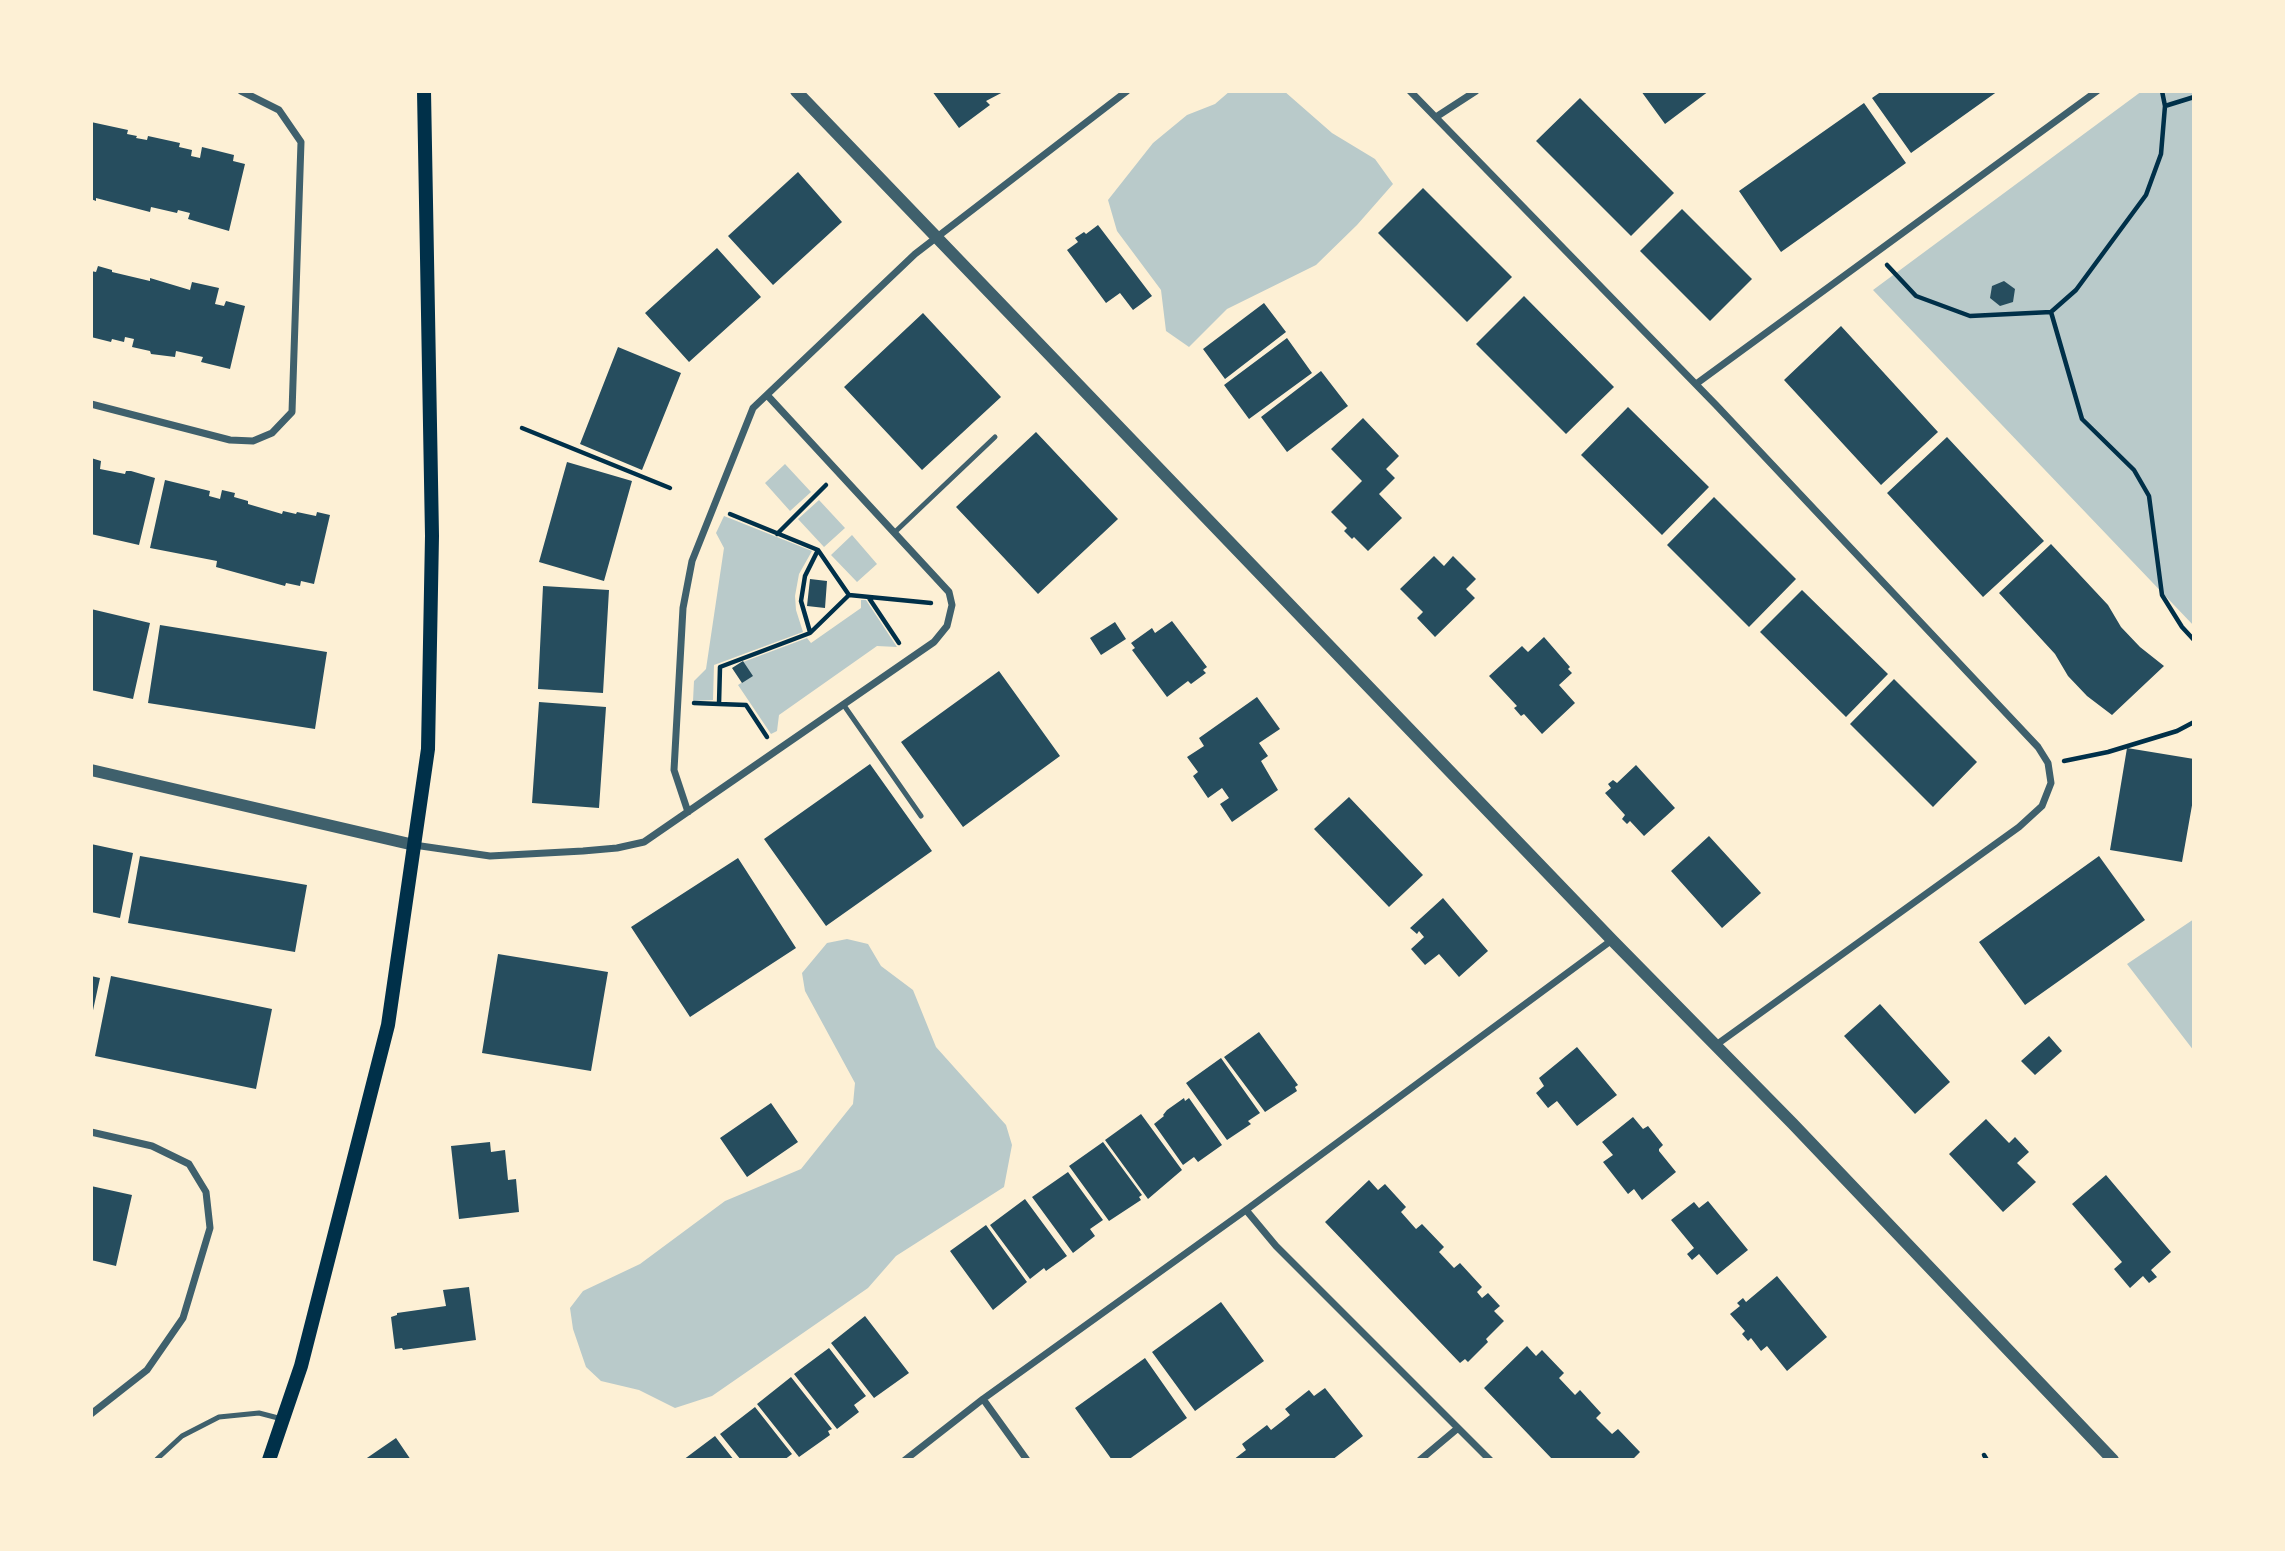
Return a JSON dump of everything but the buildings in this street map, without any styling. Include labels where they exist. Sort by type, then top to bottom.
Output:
[{"type":"main road","points":[[269,1460],[301,1366],[388,1025],[428,749],[432,550],[424,91]]},
{"type":"street","points":[[91,404],[230,440],[253,441],[272,433],[292,412],[301,142],[279,110],[242,91]]},
{"type":"street","points":[[796,91],[2113,1460]]},
{"type":"street","points":[[688,812],[674,770],[683,608],[692,561],[753,408],[915,254],[1128,91]]},
{"type":"street","points":[[1410,91],[1696,384],[2038,747],[2048,763],[2051,783],[2042,806],[2019,827],[1716,1045]]},
{"type":"street","points":[[1436,117],[1476,91]]},
{"type":"street","points":[[1696,384],[2098,91]]},
{"type":"street","points":[[91,770],[414,845],[490,856],[617,848],[644,842],[934,642],[947,626],[952,605],[949,592],[767,395]]},
{"type":"street","points":[[905,1460],[983,1399],[1246,1210],[1612,940]]},
{"type":"street","points":[[91,1132],[152,1146],[188,1164],[206,1192],[210,1228],[183,1318],[148,1370],[91,1414]]},
{"type":"street","points":[[1246,1210],[1276,1246],[1490,1460]]},
{"type":"street","points":[[983,1399],[1027,1460]]},
{"type":"street","points":[[1420,1460],[1458,1428]]},
{"type":"lane","points":[[895,532],[995,437]]},
{"type":"lane","points":[[843,704],[920,816]]},
{"type":"lane","points":[[156,1460],[182,1436],[219,1417],[259,1413],[282,1419]]},
{"type":"path","points":[[1876,255],[1916,296],[1970,316],[2051,312],[2076,290],[2146,195],[2161,154],[2165,106],[2162,91]]},
{"type":"path","points":[[2165,106],[2194,97]]},
{"type":"path","points":[[2051,312],[2082,419],[2134,470],[2149,496],[2162,595],[2182,627],[2194,640]]},
{"type":"path","points":[[522,428],[670,488]]},
{"type":"path","points":[[777,534],[829,481]]},
{"type":"path","points":[[726,513],[818,550],[849,595],[931,603]]},
{"type":"path","points":[[810,633],[802,601],[805,576],[818,550]]},
{"type":"path","points":[[719,704],[720,667],[810,633],[849,595]]},
{"type":"path","points":[[869,597],[901,646]]},
{"type":"path","points":[[693,703],[746,705],[767,737]]},
{"type":"path","points":[[2080,759],[2177,731],[2194,722]]},
{"type":"shaded area","points":[[1230,91],[1284,91],[1332,133],[1375,159],[1393,184],[1357,225],[1316,265],[1227,309],[1189,347],[1166,331],[1161,290],[1117,231],[1108,200],[1153,143],[1187,115],[1215,104]]},
{"type":"shaded area","points":[[2142,91],[2194,91],[2194,626],[1873,290]]},
{"type":"shaded area","points":[[785,464],[811,492],[790,511],[765,483]]},
{"type":"shaded area","points":[[819,500],[845,528],[824,547],[798,519]]},
{"type":"shaded area","points":[[724,516],[812,551],[799,574],[795,596],[803,632],[714,665],[713,700],[693,701],[694,681],[706,669],[724,548],[716,533]]},
{"type":"shaded area","points":[[852,535],[877,564],[857,582],[831,555]]},
{"type":"shaded area","points":[[861,600],[866,600],[897,647],[877,646],[779,715],[777,731],[771,734],[738,685],[752,676],[743,662],[807,638],[811,643],[861,608]]},
{"type":"shaded area","points":[[2194,919],[2194,1051],[2127,964]]},
{"type":"shaded area","points":[[847,939],[868,944],[881,966],[913,990],[936,1047],[1006,1125],[1012,1145],[1004,1187],[896,1256],[868,1288],[712,1396],[675,1408],[639,1390],[601,1381],[586,1367],[573,1329],[570,1308],[583,1291],[640,1264],[725,1201],[801,1169],[853,1104],[855,1083],[805,991],[802,973],[827,943]]}]
